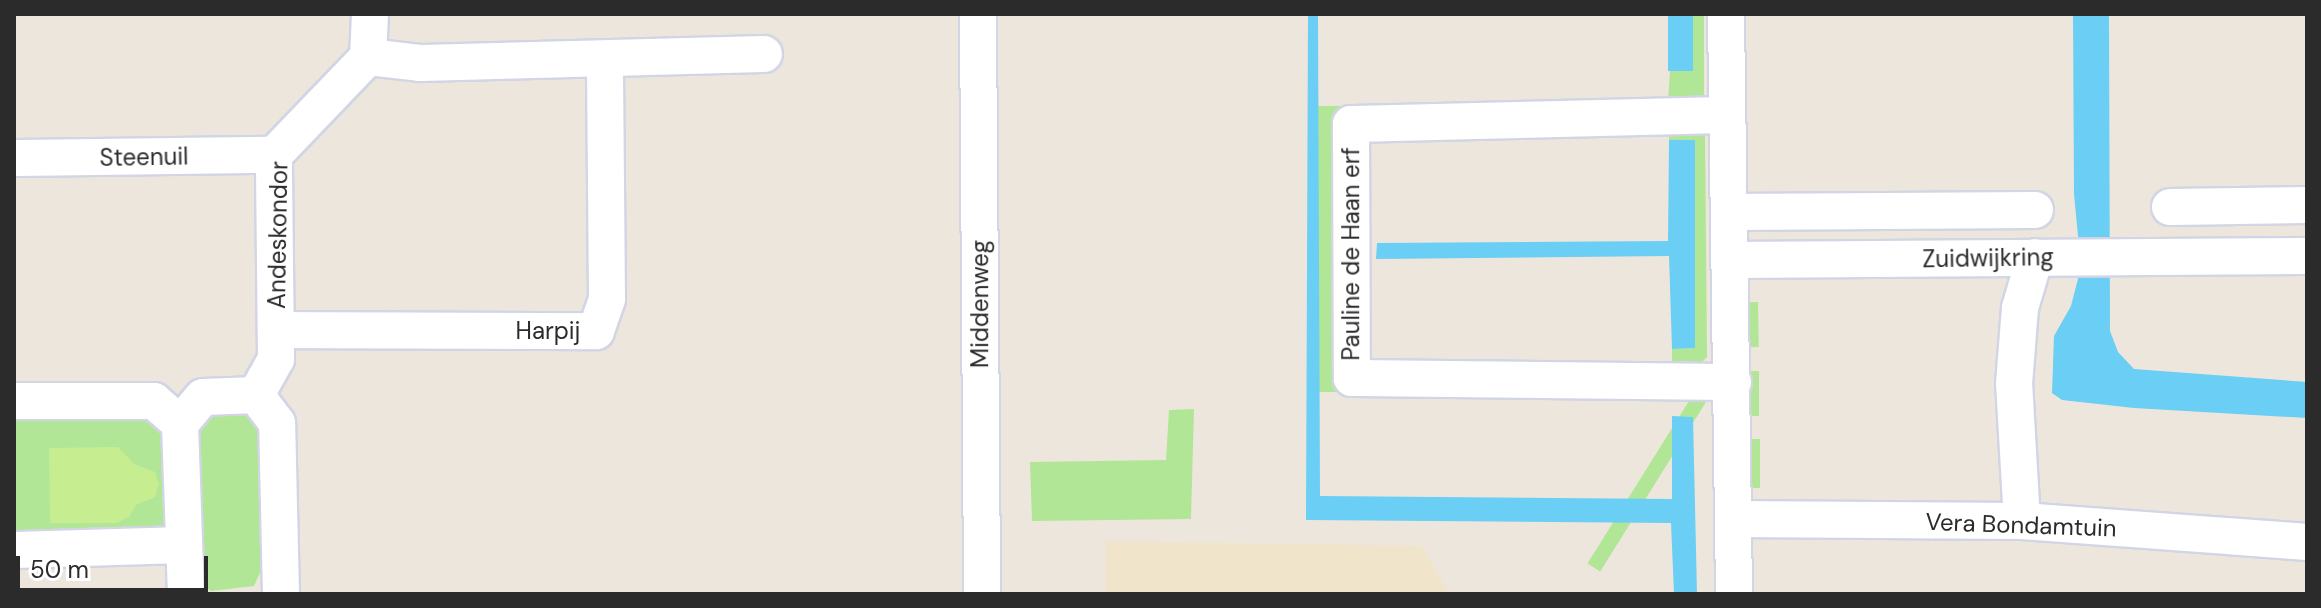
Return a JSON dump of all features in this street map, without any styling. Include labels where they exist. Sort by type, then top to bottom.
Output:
[{"type":"street","points":[[370,14],[368,57],[420,63],[605,62],[764,54]]},
{"type":"street","name":"Middenweg","points":[[978,14],[982,594]]},
{"type":"street","points":[[1726,14],[1726,115],[1732,260],[1734,594]]},
{"type":"street","name":"Andeskondor","points":[[256,395],[276,359],[274,155],[368,57]]},
{"type":"street","name":"Harpij","points":[[277,330],[596,331],[607,299],[605,62]]},
{"type":"street","name":"Pauline de Haan erf","points":[[1726,115],[1351,124],[1352,378],[1733,382]]},
{"type":"street","name":"Steenuil","points":[[14,158],[274,155]]},
{"type":"street","points":[[2170,207],[2307,205]]},
{"type":"street","points":[[2242,206],[2243,256]]},
{"type":"street","name":"Zuidwijkring","points":[[1731,212],[2035,210]]},
{"type":"street","name":"Zuidwijkring","points":[[1732,260],[2307,256]]},
{"type":"street","points":[[2022,521],[2014,384],[2020,308],[2035,257]]},
{"type":"street","points":[[186,594],[180,424],[203,397],[256,395],[277,423],[281,594]]},
{"type":"street","points":[[14,401],[154,401],[180,424]]},
{"type":"street","name":"Vera Bondamtuin","points":[[1734,519],[2022,521],[2307,542]]},
{"type":"street","points":[[14,550],[183,545]]},
{"type":"shaded area","points":[[1106,541],[1422,546],[1450,594],[1105,594]]},
{"type":"green space","points":[[1693,14],[1704,14],[1704,98],[1668,102],[1670,71],[1693,71]]},
{"type":"green space","points":[[1318,106],[1340,106],[1340,392],[1318,392]]},
{"type":"green space","points":[[1669,126],[1705,132],[1707,357],[1701,363],[1672,363],[1672,349],[1695,348],[1695,140],[1669,140]]},
{"type":"green space","points":[[1744,302],[1758,302],[1759,347],[1745,347]]},
{"type":"green space","points":[[1745,371],[1759,371],[1759,416],[1745,416]]},
{"type":"green space","points":[[1694,393],[1707,401],[1600,571],[1587,563]]},
{"type":"green space","points":[[1194,409],[1191,519],[1032,521],[1030,462],[1166,460],[1169,410]]},
{"type":"green space","points":[[252,410],[262,417],[264,564],[254,586],[211,591],[196,581],[191,429],[205,414]]},
{"type":"green space","points":[[14,412],[138,412],[158,426],[165,444],[168,534],[14,537]]},
{"type":"green space","points":[[1746,439],[1760,439],[1760,488],[1746,488]]},
{"type":"green space","points":[[118,447],[134,464],[155,472],[159,484],[155,497],[136,505],[129,517],[117,523],[50,523],[49,448]]},
{"type":"water","points":[[1308,14],[1318,14],[1320,496],[1672,499],[1672,416],[1693,417],[1697,594],[1674,594],[1671,523],[1306,520]]},
{"type":"water","points":[[1668,14],[1693,14],[1693,71],[1668,71]]},
{"type":"water","points":[[2073,14],[2109,14],[2110,331],[2118,352],[2134,369],[2307,382],[2307,418],[2134,408],[2062,400],[2052,393],[2054,336],[2071,306],[2081,267],[2074,194]]},
{"type":"water","points":[[1669,140],[1695,140],[1695,348],[1672,349],[1669,256],[1376,259],[1377,243],[1668,241]]}]
